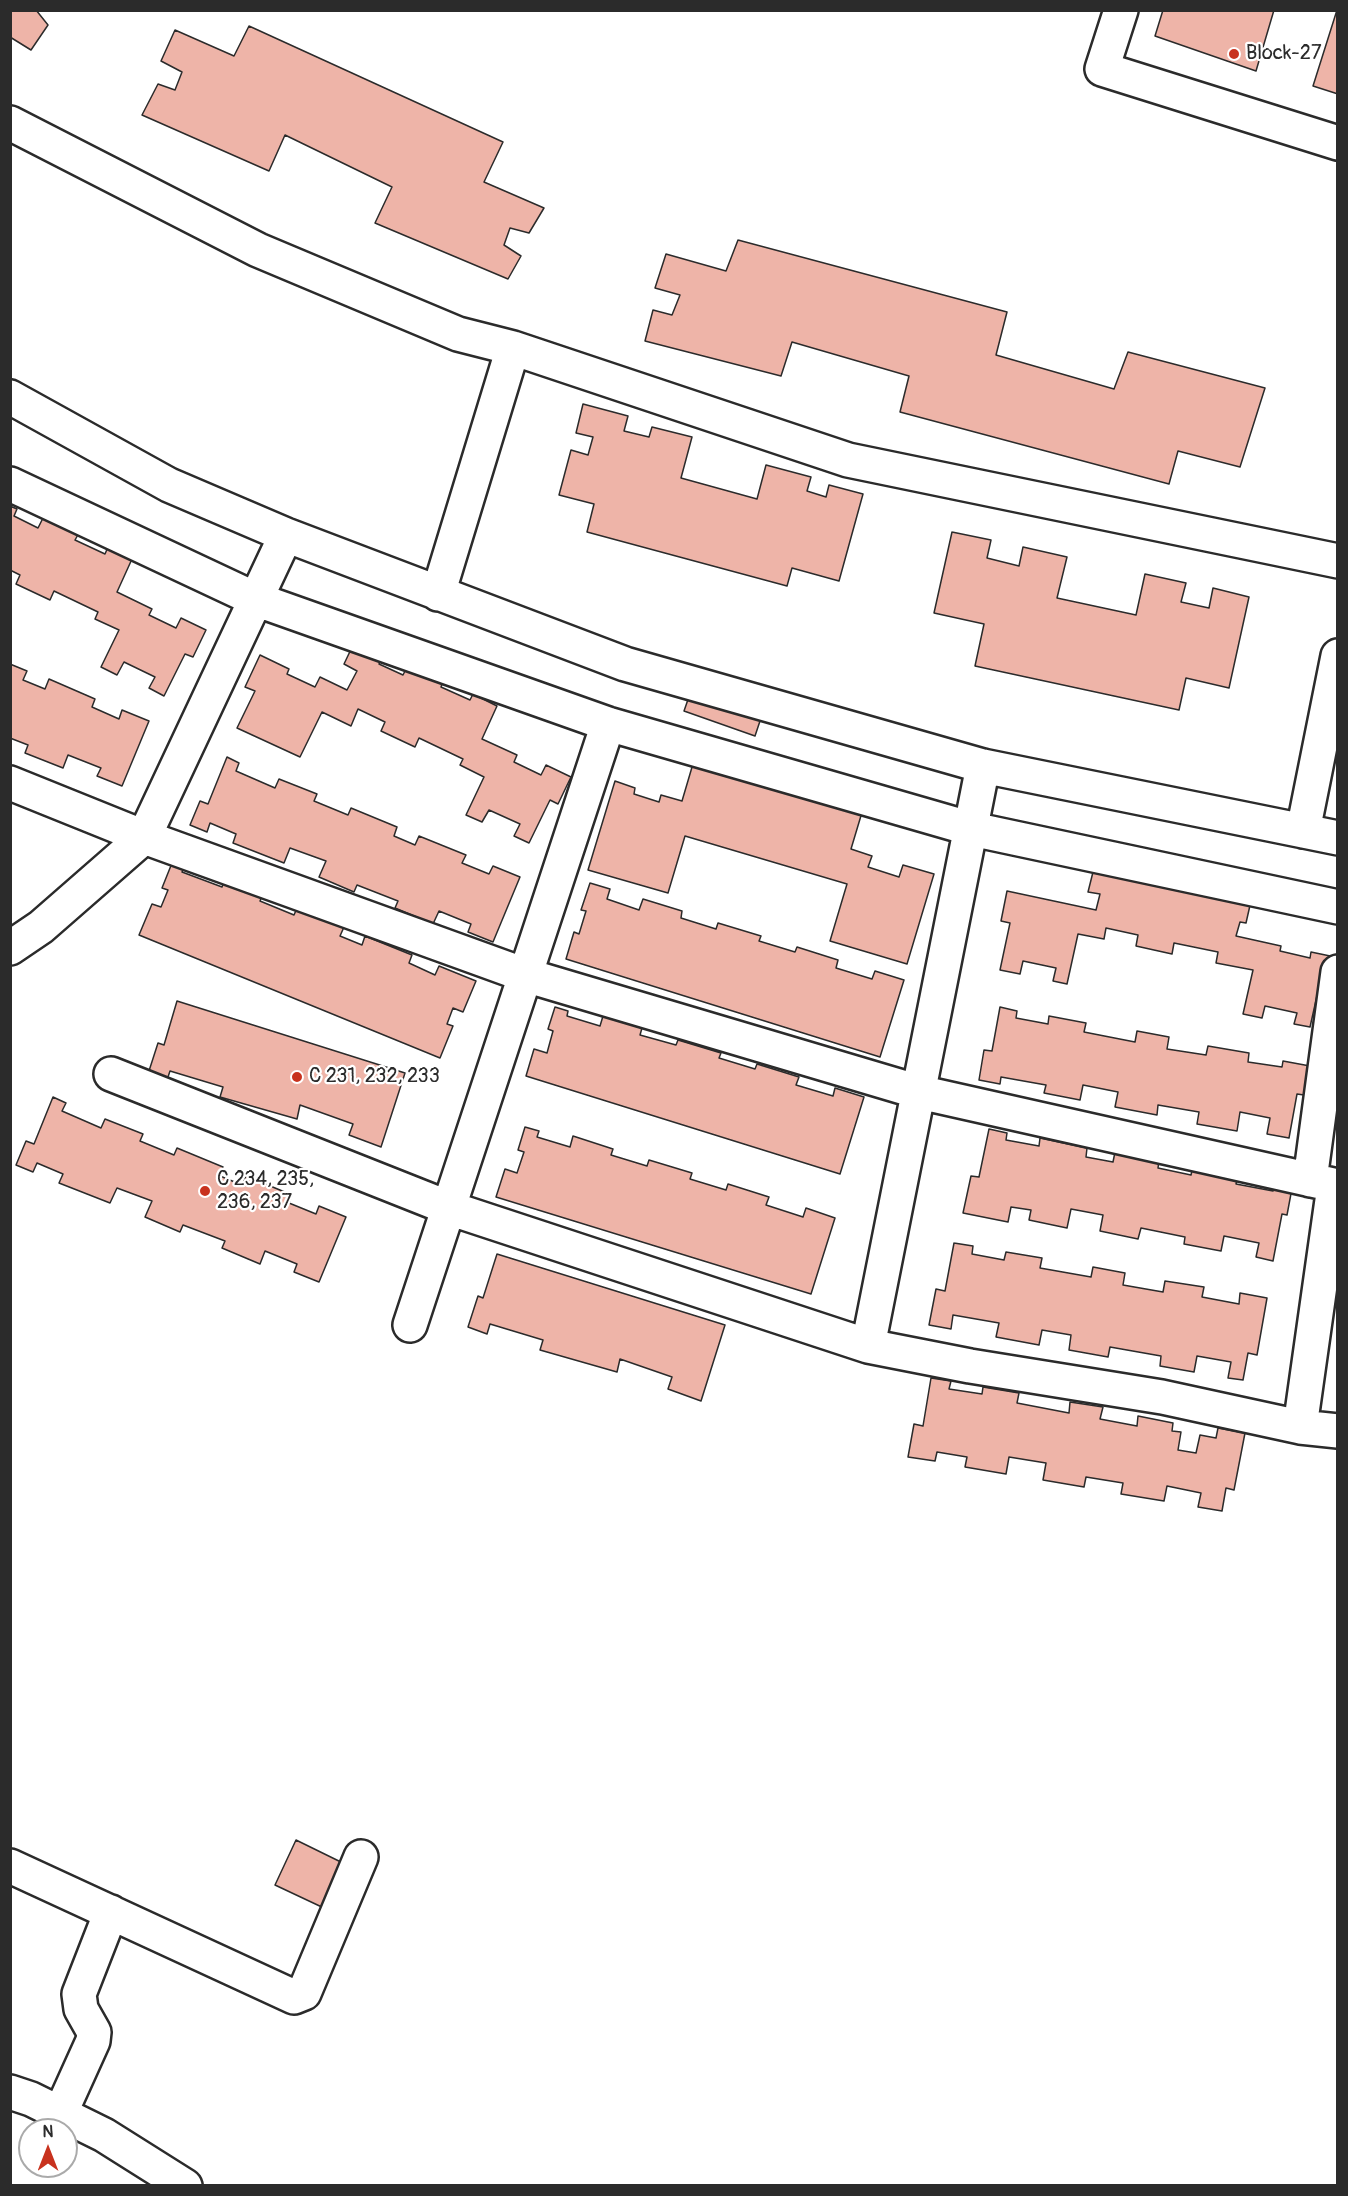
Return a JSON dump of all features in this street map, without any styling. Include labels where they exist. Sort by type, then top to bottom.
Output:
[{"type":"street","points":[[1121,10],[1102,69],[1338,143]]},
{"type":"street","points":[[10,123],[258,250],[458,334],[513,348],[848,460],[1338,561]]},
{"type":"street","points":[[438,594],[513,348]]},
{"type":"street","points":[[10,397],[169,486],[286,535],[625,664],[983,766],[1338,838]]},
{"type":"street","points":[[10,484],[255,599],[608,724],[972,829],[1338,907]]},
{"type":"street","points":[[10,948],[41,927],[144,837],[286,535]]},
{"type":"street","points":[[1303,831],[1338,656]]},
{"type":"street","points":[[410,1325],[608,724]]},
{"type":"street","points":[[868,1346],[983,766]]},
{"type":"street","points":[[10,783],[144,837],[525,975],[919,1092],[1327,1184]]},
{"type":"street","points":[[1300,1427],[1327,1184],[1338,972]]},
{"type":"street","points":[[111,1074],[449,1208],[868,1346],[970,1366],[1162,1397],[1300,1427],[1338,1431]]},
{"type":"street","points":[[10,1866],[294,1997],[304,1993],[361,1857]]},
{"type":"street","points":[[60,2114],[93,2041],[94,2032],[78,2002],[79,1994],[111,1912]]},
{"type":"street","points":[[10,2092],[104,2135],[185,2186]]},
{"type":"building","points":[[10,10],[36,10],[48,25],[31,50],[10,37]]},
{"type":"building","name":"Block-27","points":[[1163,10],[1274,10],[1256,71],[1155,36]]},
{"type":"building","points":[[1338,10],[1338,94],[1313,86]]},
{"type":"building","points":[[249,26],[503,142],[484,182],[544,208],[529,233],[510,228],[504,245],[521,256],[508,279],[375,223],[392,187],[285,135],[269,171],[142,115],[158,84],[175,90],[182,72],[161,61],[175,30],[234,56]]},
{"type":"building","points":[[738,240],[1007,312],[996,355],[1114,389],[1128,352],[1265,388],[1240,467],[1178,451],[1169,484],[900,412],[909,376],[792,342],[781,376],[645,341],[653,310],[672,315],[680,295],[655,288],[666,254],[726,271]]},
{"type":"building","points":[[583,404],[628,416],[624,431],[649,437],[652,427],[692,437],[681,478],[757,499],[766,465],[811,477],[807,491],[826,497],[829,485],[863,494],[839,581],[792,568],[787,586],[587,532],[594,504],[559,495],[571,450],[588,455],[593,437],[576,433]]},
{"type":"building","points":[[10,506],[17,509],[14,516],[38,528],[44,516],[79,533],[75,540],[105,554],[108,547],[132,559],[117,592],[152,609],[149,615],[176,628],[181,618],[206,630],[193,657],[185,654],[164,696],[149,688],[155,677],[124,662],[117,675],[101,667],[119,630],[95,619],[98,612],[54,591],[50,600],[16,584],[20,575],[10,570]]},
{"type":"building","points":[[952,532],[991,540],[987,558],[1019,566],[1023,547],[1067,557],[1057,598],[1136,615],[1145,574],[1186,583],[1181,602],[1209,608],[1213,588],[1249,597],[1229,688],[1186,678],[1179,710],[975,666],[984,624],[934,613]]},
{"type":"building","points":[[354,643],[382,657],[379,664],[403,675],[409,663],[444,679],[441,687],[470,700],[473,694],[497,706],[482,739],[517,755],[514,762],[541,775],[546,765],[571,777],[558,804],[550,800],[529,843],[514,836],[520,824],[489,810],[482,822],[466,815],[484,777],[460,765],[463,759],[419,738],[415,747],[381,731],[385,722],[358,709],[351,726],[322,712],[300,757],[237,728],[255,691],[245,687],[260,655],[289,669],[287,674],[315,687],[320,677],[347,690],[357,671],[344,664]]},
{"type":"building","points":[[10,664],[27,671],[23,680],[45,689],[49,679],[95,699],[92,707],[119,719],[122,710],[149,721],[122,786],[97,776],[101,768],[68,755],[63,768],[25,753],[28,745],[10,738]]},
{"type":"building","points":[[692,688],[763,712],[755,736],[684,711]]},
{"type":"building","points":[[227,757],[239,763],[236,771],[275,788],[279,779],[317,794],[314,801],[348,815],[351,808],[397,827],[394,836],[415,845],[419,836],[466,855],[462,863],[489,874],[493,866],[520,877],[493,942],[468,932],[471,924],[439,911],[433,924],[395,908],[398,901],[357,885],[354,892],[319,877],[326,861],[290,848],[284,863],[233,843],[236,834],[210,823],[207,832],[190,825],[200,801],[208,804]]},
{"type":"building","points":[[695,757],[723,765],[720,774],[748,782],[750,774],[863,809],[851,849],[872,856],[868,867],[899,877],[903,865],[934,874],[907,964],[830,941],[847,884],[685,836],[668,893],[588,870],[615,781],[635,788],[634,794],[659,802],[661,795],[682,801]]},
{"type":"building","points":[[174,858],[186,863],[182,872],[222,887],[225,879],[263,894],[260,901],[294,915],[297,908],[344,927],[340,936],[362,945],[365,936],[412,955],[409,963],[435,975],[439,966],[476,981],[463,1012],[453,1008],[447,1024],[453,1026],[440,1058],[139,935],[152,904],[161,907],[168,890],[162,888]]},
{"type":"building","points":[[1096,860],[1253,892],[1246,923],[1240,922],[1236,936],[1281,946],[1280,951],[1310,958],[1311,952],[1335,957],[1328,989],[1319,987],[1310,1027],[1294,1024],[1297,1013],[1265,1006],[1262,1018],[1243,1014],[1253,970],[1216,963],[1218,952],[1174,943],[1172,954],[1136,946],[1138,935],[1106,928],[1104,939],[1078,934],[1067,984],[1053,981],[1056,968],[1023,961],[1020,974],[1000,970],[1010,923],[1001,921],[1007,891],[1096,910],[1100,894],[1088,892]]},
{"type":"building","points":[[590,883],[610,889],[607,899],[639,910],[643,899],[682,911],[681,918],[716,929],[718,923],[761,936],[759,941],[795,952],[797,947],[838,960],[836,968],[872,979],[875,971],[904,980],[880,1057],[566,959],[574,932],[579,934],[586,911],[581,910]]},
{"type":"building","name":"C 231, 232, 233","points":[[177,1001],[405,1073],[381,1147],[349,1135],[353,1124],[300,1105],[297,1119],[220,1097],[223,1087],[170,1071],[167,1080],[148,1074],[158,1043],[164,1045]]},
{"type":"building","points":[[555,1007],[568,1011],[567,1016],[600,1026],[603,1016],[642,1028],[640,1035],[676,1045],[678,1040],[721,1053],[719,1058],[755,1069],[757,1064],[799,1077],[796,1085],[833,1096],[835,1088],[864,1097],[840,1174],[526,1076],[534,1049],[547,1053],[553,1031],[548,1029]]},
{"type":"building","points":[[1000,1007],[1017,1011],[1016,1018],[1048,1024],[1049,1016],[1086,1023],[1084,1032],[1135,1042],[1137,1031],[1169,1037],[1167,1049],[1206,1055],[1208,1046],[1249,1053],[1248,1062],[1282,1067],[1283,1061],[1310,1066],[1304,1095],[1297,1094],[1289,1138],[1267,1134],[1270,1118],[1240,1112],[1237,1131],[1197,1124],[1199,1112],[1158,1105],[1157,1115],[1115,1107],[1118,1092],[1083,1085],[1080,1100],[1044,1093],[1046,1085],[1001,1077],[1000,1084],[979,1080],[984,1050],[992,1051]]},
{"type":"building","name":"C 234, 235, 236, 237","points":[[53,1097],[66,1103],[62,1111],[101,1128],[105,1119],[143,1134],[140,1141],[174,1155],[177,1148],[223,1167],[220,1176],[242,1185],[246,1176],[292,1195],[289,1203],[316,1214],[319,1206],[346,1217],[319,1282],[294,1272],[297,1264],[265,1251],[260,1264],[222,1248],[225,1241],[183,1225],[180,1232],[145,1217],[152,1201],[117,1188],[110,1203],[59,1183],[63,1174],[37,1163],[33,1172],[16,1165],[26,1141],[34,1144]]},
{"type":"building","points":[[525,1127],[539,1131],[537,1137],[570,1147],[573,1136],[613,1149],[611,1155],[647,1166],[649,1160],[692,1173],[690,1179],[726,1190],[728,1184],[769,1197],[766,1205],[803,1217],[806,1208],[835,1218],[811,1294],[496,1197],[505,1169],[517,1173],[524,1152],[518,1150]]},
{"type":"building","points":[[989,1129],[1007,1133],[1006,1140],[1039,1146],[1040,1138],[1087,1148],[1086,1157],[1113,1162],[1115,1152],[1159,1160],[1158,1168],[1191,1175],[1193,1166],[1238,1175],[1236,1184],[1273,1191],[1275,1179],[1293,1183],[1287,1215],[1282,1214],[1273,1261],[1256,1257],[1259,1243],[1224,1236],[1221,1251],[1184,1244],[1185,1237],[1141,1228],[1138,1239],[1100,1231],[1103,1215],[1071,1209],[1067,1228],[1029,1220],[1031,1210],[1011,1207],[1008,1222],[963,1213],[971,1176],[979,1177]]},
{"type":"building","points":[[954,1243],[973,1246],[972,1254],[1004,1260],[1006,1252],[1042,1258],[1040,1268],[1091,1277],[1093,1267],[1125,1273],[1123,1285],[1163,1292],[1165,1281],[1204,1287],[1202,1297],[1239,1304],[1240,1293],[1267,1298],[1257,1355],[1248,1353],[1243,1380],[1228,1378],[1231,1362],[1197,1356],[1194,1372],[1160,1366],[1161,1356],[1110,1347],[1108,1357],[1069,1350],[1071,1335],[1042,1330],[1039,1345],[996,1337],[999,1323],[953,1315],[951,1329],[929,1325],[936,1289],[945,1291]]},
{"type":"building","points":[[497,1254],[725,1325],[701,1401],[668,1389],[672,1377],[620,1359],[617,1372],[540,1350],[543,1340],[490,1324],[487,1334],[468,1327],[478,1296],[483,1298]]},
{"type":"building","points":[[931,1378],[951,1381],[949,1389],[982,1394],[983,1387],[1019,1393],[1017,1403],[1069,1413],[1070,1402],[1103,1407],[1100,1419],[1137,1426],[1138,1416],[1173,1423],[1172,1431],[1181,1432],[1178,1450],[1196,1453],[1200,1435],[1216,1438],[1218,1428],[1245,1433],[1234,1490],[1226,1488],[1222,1511],[1198,1507],[1201,1493],[1167,1486],[1164,1501],[1121,1494],[1123,1483],[1086,1477],[1084,1487],[1043,1480],[1046,1463],[1009,1457],[1006,1474],[965,1467],[967,1457],[937,1452],[935,1461],[908,1457],[914,1424],[923,1426]]},
{"type":"building","points":[[296,1840],[347,1865],[326,1909],[275,1885]]},
{"type":"place","name":"Block-27","points":[[1234,54]]},
{"type":"place","name":"C 231, 232, 233","points":[[297,1077]]},
{"type":"place","name":"C 234, 235, 236, 237","points":[[205,1191]]}]
